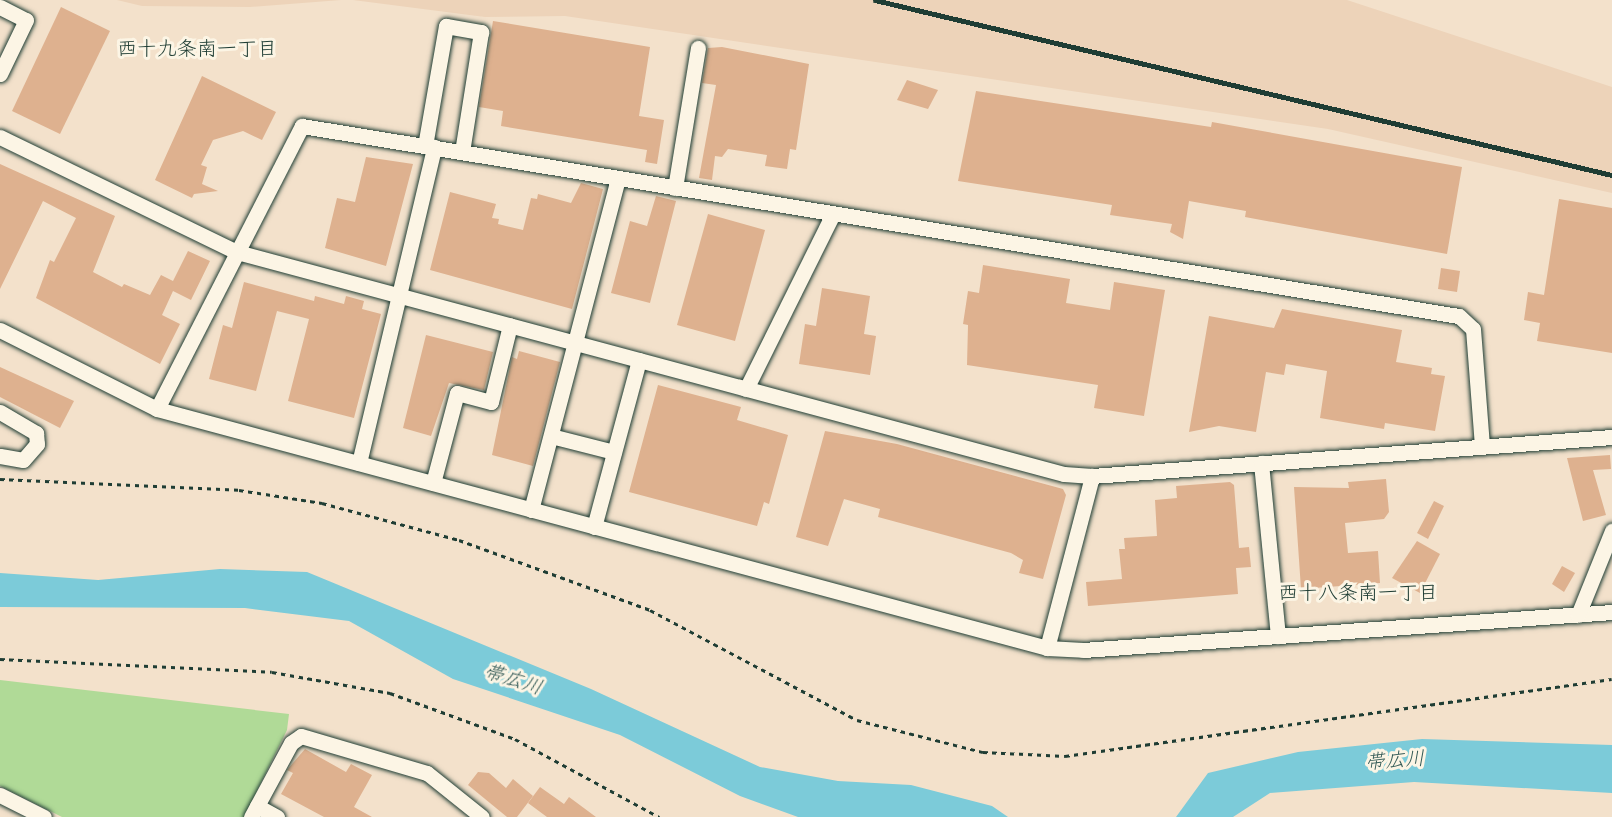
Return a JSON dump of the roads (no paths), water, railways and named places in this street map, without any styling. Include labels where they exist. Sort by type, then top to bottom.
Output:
[{"type":"street","points":[[0,7],[26,20],[0,74]]},
{"type":"street","points":[[359,464],[399,295],[429,147],[446,26],[481,32],[462,152]]},
{"type":"street","points":[[675,188],[698,48]]},
{"type":"street","points":[[157,409],[302,126],[1459,316],[1473,329],[1482,447]]},
{"type":"street","points":[[0,137],[237,252],[1064,474],[1092,476],[1612,437]]},
{"type":"street","points":[[531,510],[573,342],[618,178]]},
{"type":"street","points":[[746,388],[833,214]]},
{"type":"street","points":[[433,483],[457,393],[491,402],[510,325]]},
{"type":"street","points":[[0,330],[157,409],[1047,648],[1083,650],[1612,612]]},
{"type":"street","points":[[594,527],[639,360]]},
{"type":"street","points":[[0,412],[36,433],[37,444],[23,460],[0,456]]},
{"type":"street","points":[[551,436],[614,452]]},
{"type":"street","points":[[1261,464],[1278,636]]},
{"type":"street","points":[[1047,648],[1092,476]]},
{"type":"street","points":[[1578,615],[1612,531]]},
{"type":"street","points":[[278,817],[254,812],[291,743],[301,736],[427,773],[482,817]]},
{"type":"street","points":[[0,795],[44,817]]},
{"type":"water","name":"帯広川","points":[[220,569],[307,572],[591,689],[760,767],[838,781],[911,785],[992,806],[1008,817],[798,817],[740,796],[620,735],[453,679],[349,621],[245,608],[0,607],[0,573],[98,580]]},
{"type":"water","name":"帯広川","points":[[1422,739],[1612,745],[1612,793],[1414,782],[1270,793],[1233,817],[1176,817],[1208,773],[1298,752]]},
{"type":"railway","points":[[875,0],[1612,175]]},
{"type":"district","name":"西十九条南一丁目","points":[[197,49]]},
{"type":"district","name":"西十八条南一丁目","points":[[1358,593]]}]
